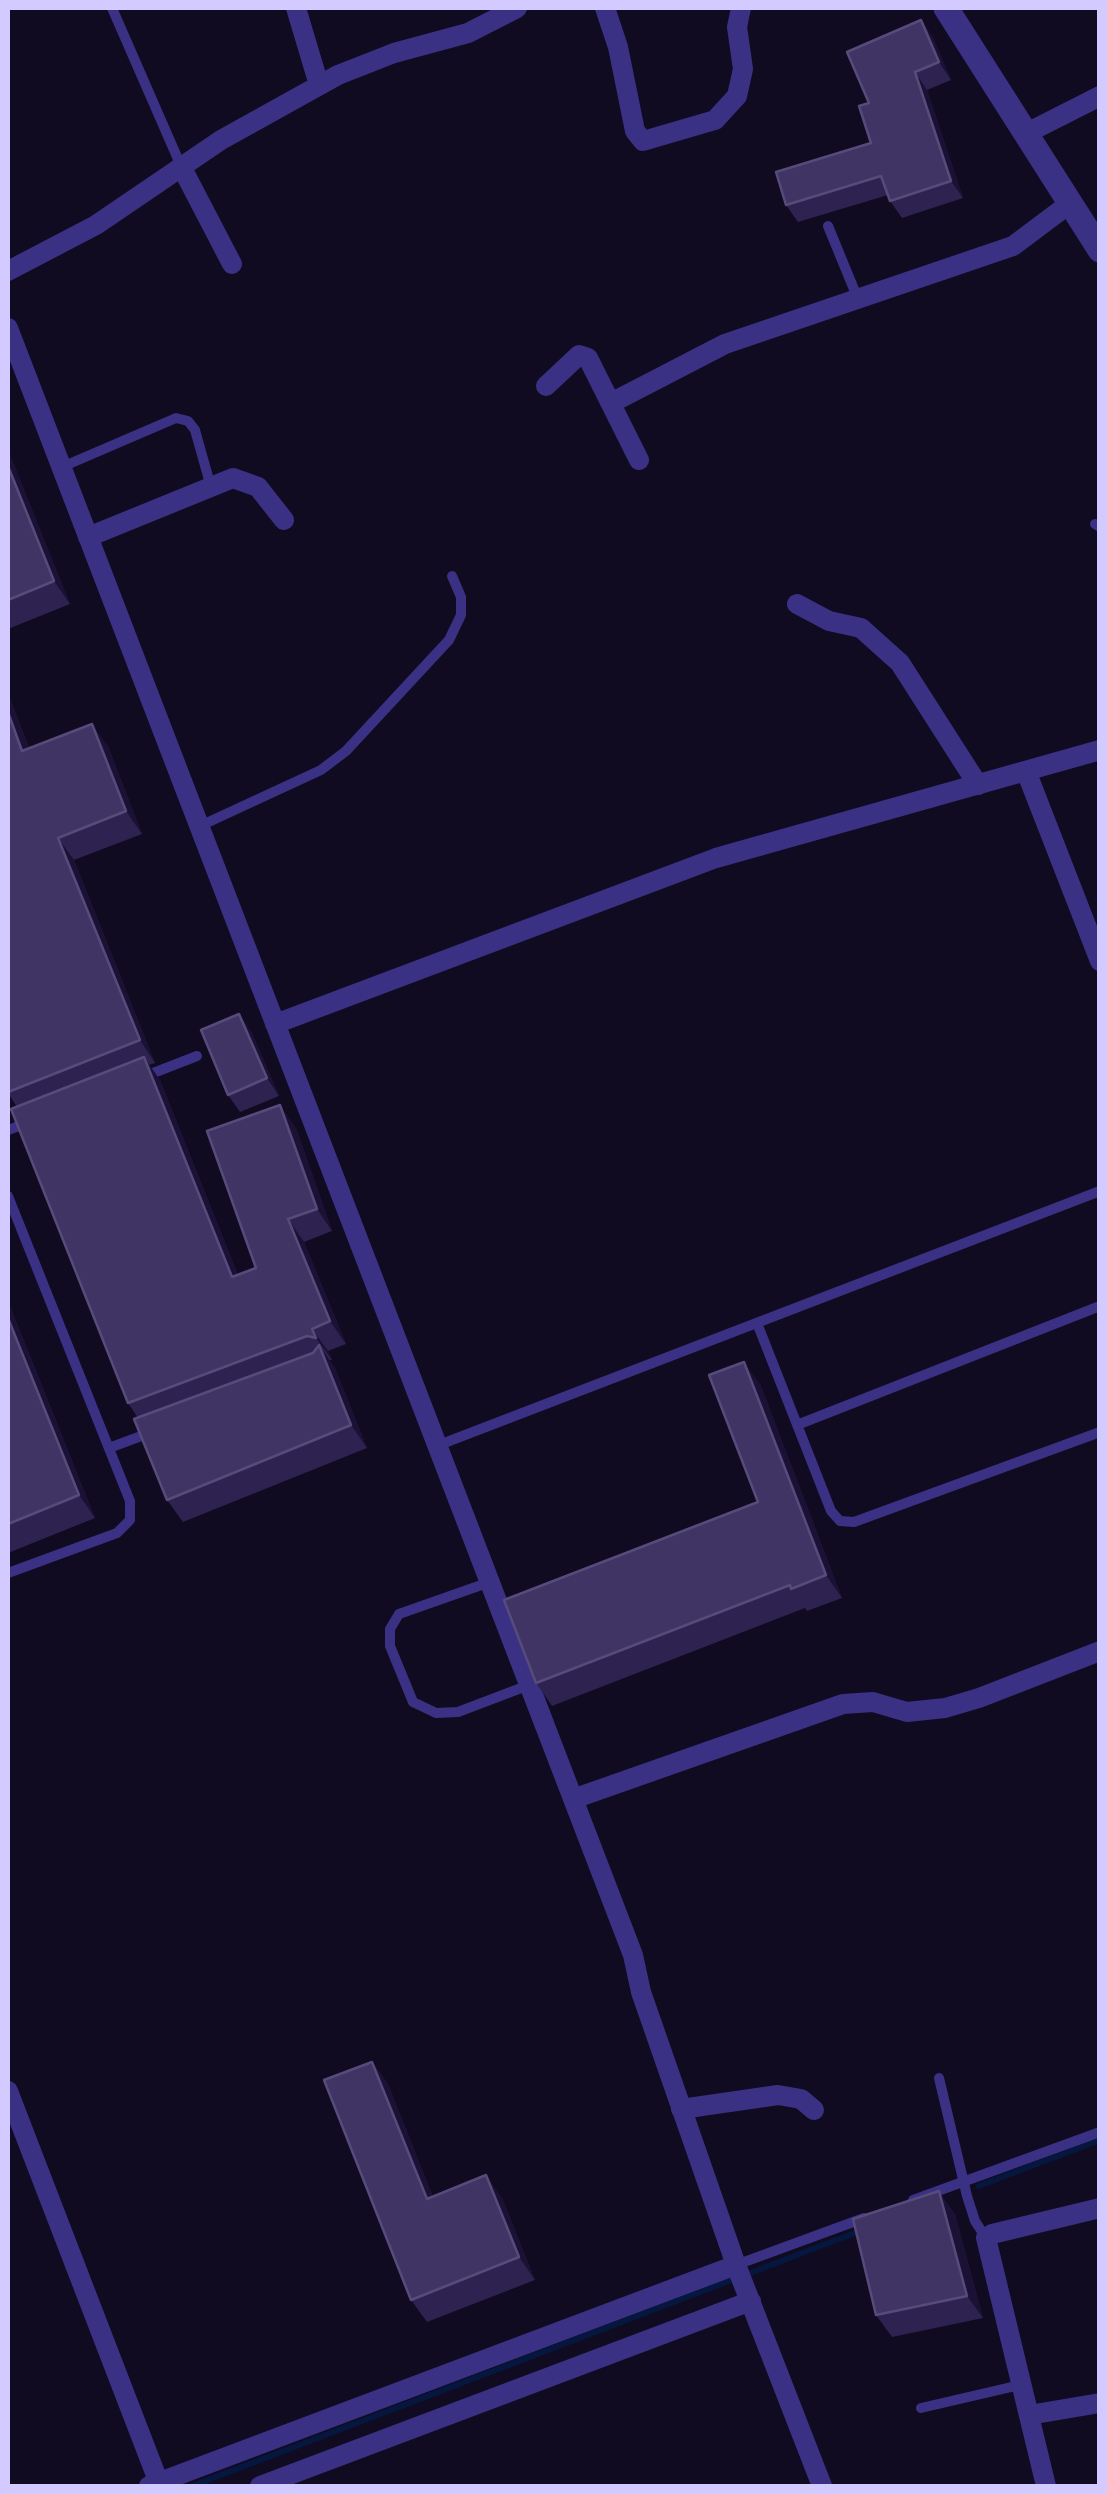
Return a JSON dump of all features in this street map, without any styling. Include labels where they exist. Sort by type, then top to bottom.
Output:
[{"type":"street","points":[[296,8],[320,85]]},
{"type":"street","points":[[8,271],[96,225],[221,140],[320,85],[394,53],[468,33],[489,14],[517,8]]},
{"type":"street","points":[[605,8],[618,47],[635,130],[643,141],[715,120],[736,96],[743,68],[738,27],[741,8]]},
{"type":"street","points":[[946,8],[1100,250]]},
{"type":"street","points":[[1025,134],[1100,96]]},
{"type":"street","points":[[181,166],[232,264]]},
{"type":"street","points":[[610,403],[725,344],[1013,246],[1068,204]]},
{"type":"street","points":[[8,328],[633,1956],[641,1992],[737,2268],[822,2486]]},
{"type":"street","points":[[546,386],[579,355],[588,358],[639,460]]},
{"type":"street","points":[[88,538],[233,478],[258,487],[284,520]]},
{"type":"street","points":[[796,604],[829,621],[861,628],[900,663],[978,785]]},
{"type":"street","points":[[275,1024],[716,858],[1100,750]]},
{"type":"street","points":[[1026,771],[1100,961]]},
{"type":"street","points":[[573,1798],[843,1704],[873,1702],[907,1712],[944,1708],[1100,1651]]},
{"type":"street","points":[[8,2091],[154,2485],[737,2268]]},
{"type":"street","points":[[681,2109],[778,2094],[801,2099],[814,2110]]},
{"type":"street","points":[[1046,2486],[986,2238],[1100,2208]]},
{"type":"street","points":[[260,2486],[750,2299]]},
{"type":"street","points":[[1029,2416],[1100,2403]]},
{"type":"lane","points":[[112,8],[181,166]]},
{"type":"lane","points":[[828,226],[858,300]]},
{"type":"lane","points":[[61,467],[176,418],[188,421],[195,430],[211,487]]},
{"type":"lane","points":[[200,826],[321,770],[346,751],[449,640],[461,615],[461,597],[452,576]]},
{"type":"lane","points":[[128,1083],[197,1056]]},
{"type":"lane","points":[[8,1130],[42,1117]]},
{"type":"lane","points":[[438,1445],[1100,1191]]},
{"type":"lane","points":[[8,1196],[130,1501],[130,1520],[117,1532],[8,1573]]},
{"type":"lane","points":[[797,1425],[1100,1306]]},
{"type":"lane","points":[[758,1323],[830,1512],[840,1521],[854,1522],[1100,1432]]},
{"type":"lane","points":[[109,1448],[163,1428]]},
{"type":"lane","points":[[490,1582],[399,1614],[390,1628],[390,1646],[413,1702],[436,1713],[458,1712],[530,1685]]},
{"type":"lane","points":[[939,2078],[975,2221],[986,2238]]},
{"type":"lane","points":[[894,2207],[1100,2132]]},
{"type":"lane","points":[[737,2268],[877,2213]]},
{"type":"lane","points":[[921,2408],[1020,2385]]},
{"type":"building","points":[[921,20],[939,62],[915,72],[951,181],[890,201],[881,176],[786,205],[776,172],[871,143],[859,106],[869,103],[847,52]]},
{"type":"building","points":[[8,466],[54,581],[8,600]]},
{"type":"building","points":[[8,712],[22,751],[92,724],[126,811],[58,838],[140,1040],[8,1092]]},
{"type":"building","points":[[239,1014],[267,1078],[228,1095],[201,1030]]},
{"type":"building","points":[[144,1057],[232,1277],[256,1268],[207,1131],[280,1105],[317,1209],[288,1219],[330,1321],[312,1329],[316,1338],[307,1336],[128,1403],[11,1109]]},
{"type":"building","points":[[8,1318],[79,1495],[8,1524]]},
{"type":"building","points":[[319,1345],[351,1425],[167,1500],[134,1419],[313,1353]]},
{"type":"building","points":[[744,1362],[826,1575],[791,1589],[790,1585],[536,1683],[504,1600],[758,1502],[709,1375]]},
{"type":"building","points":[[372,2062],[427,2199],[486,2175],[519,2257],[411,2300],[324,2080]]},
{"type":"building","points":[[939,2191],[967,2296],[876,2315],[853,2219]]},
{"type":"waterway","points":[[979,2186],[1100,2140]]},
{"type":"waterway","points":[[192,2486],[860,2231]]}]
